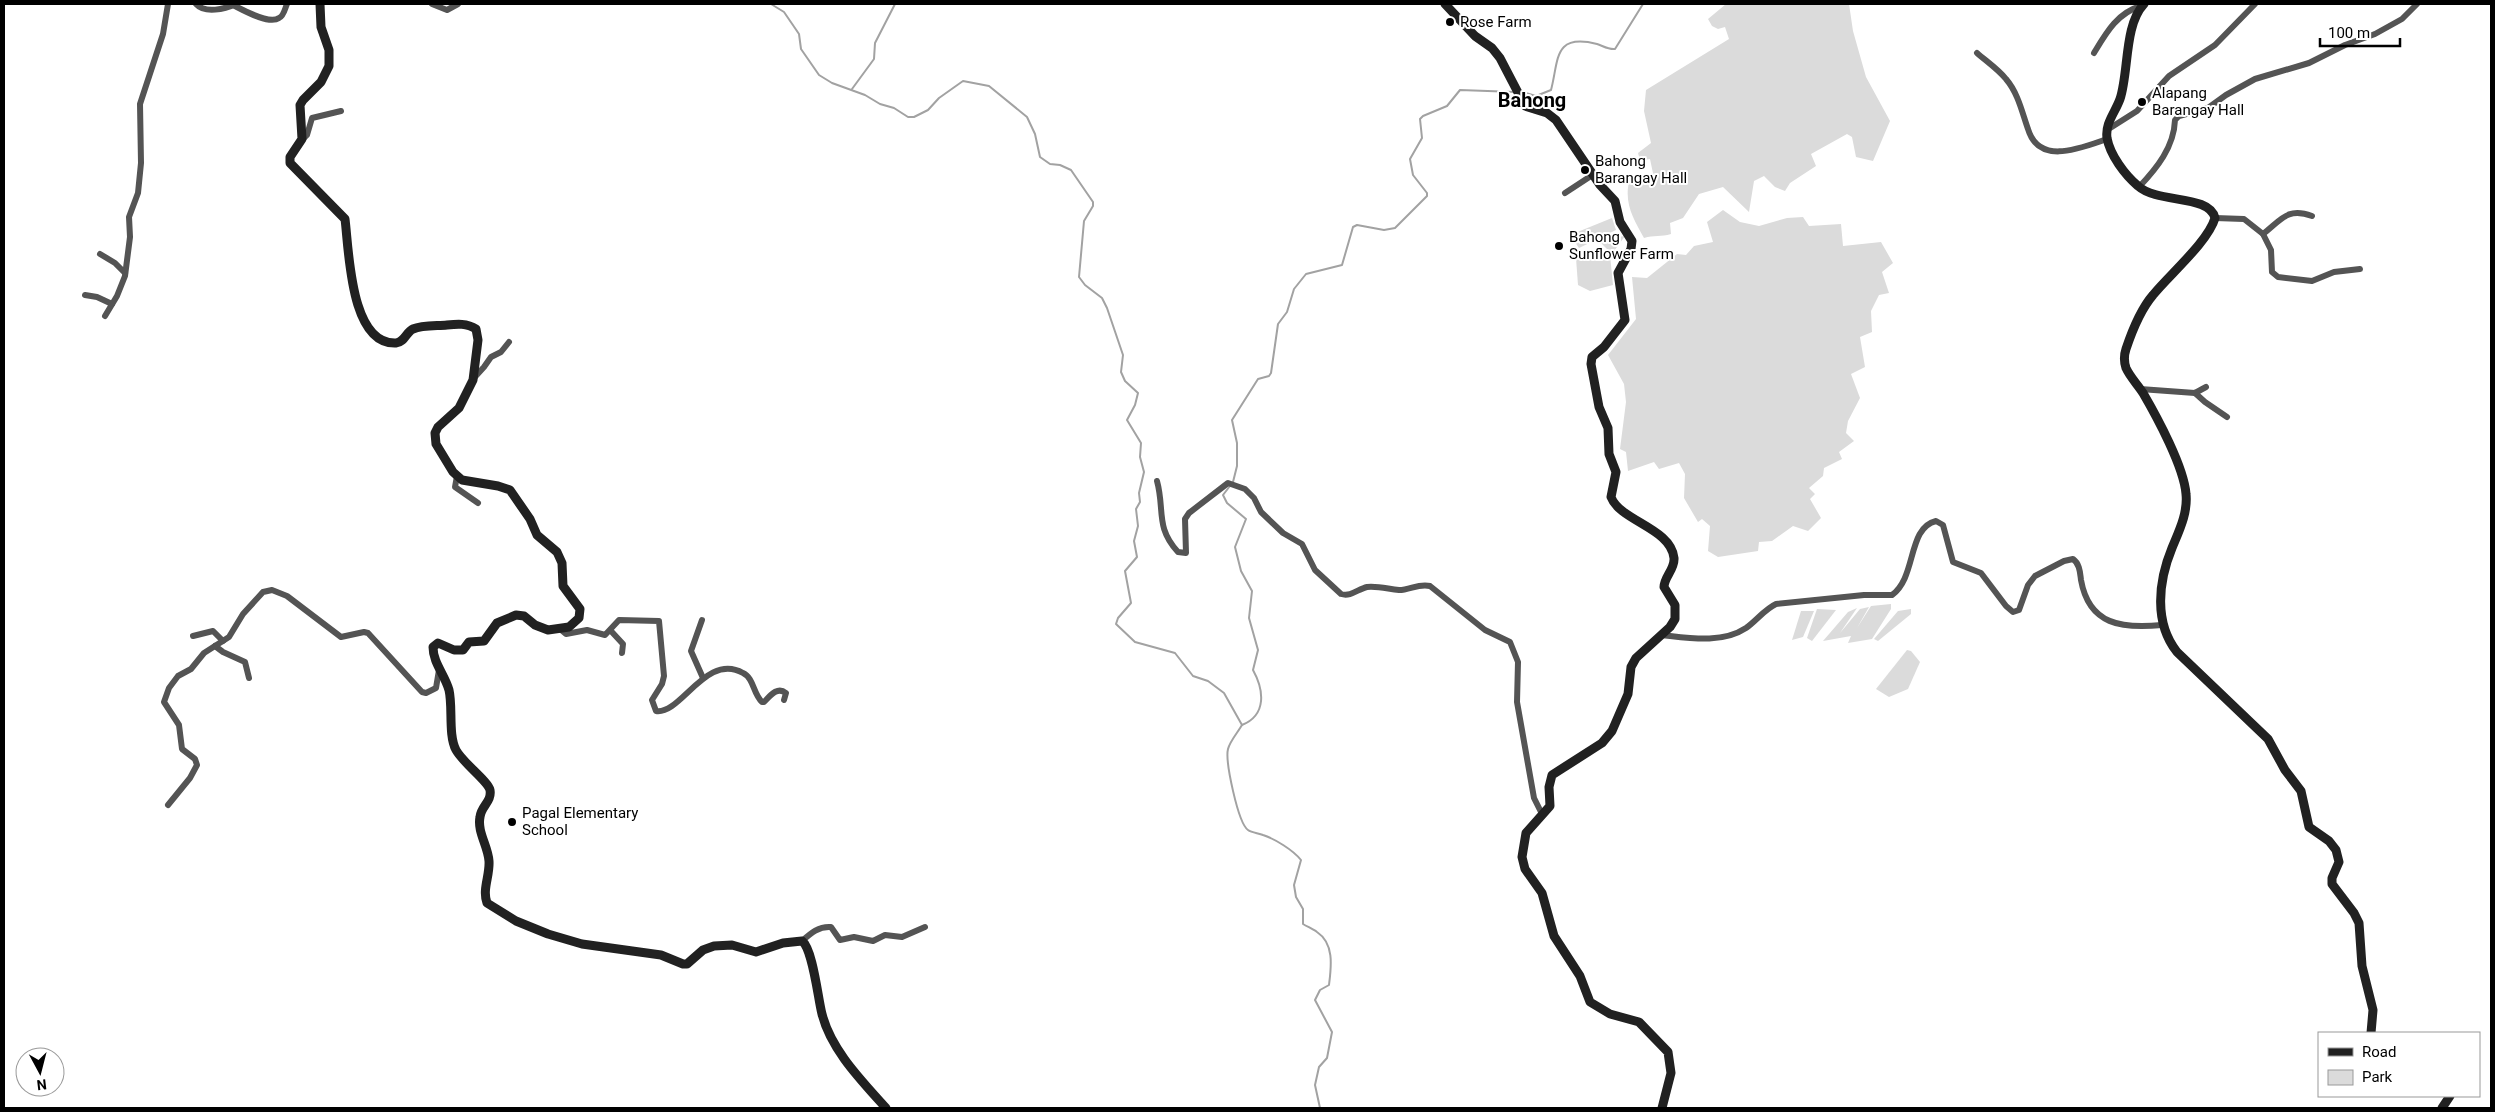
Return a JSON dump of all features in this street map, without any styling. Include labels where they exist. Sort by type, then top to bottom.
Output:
[{"type":"street","points":[[104,316],[112,304],[126,273],[130,216],[138,193],[142,163],[140,104],[163,34],[168,4]]},
{"type":"street","points":[[196,4],[206,10],[235,5],[261,18],[275,19],[280,18],[287,4]]},
{"type":"street","points":[[301,141],[300,105],[321,82],[329,66],[329,50],[320,23],[320,4]]},
{"type":"street","points":[[432,4],[447,10],[458,4]]},
{"type":"street","points":[[1445,4],[1475,36],[1496,52],[1525,106],[1548,113],[1556,120],[1615,201],[1620,222],[1632,245],[1618,273],[1625,320],[1604,347],[1592,357],[1592,371],[1599,407],[1608,428],[1609,454],[1616,472],[1611,494],[1612,500],[1660,536],[1673,553],[1674,562],[1664,587],[1675,605],[1676,614],[1670,627],[1636,658],[1631,667],[1628,694],[1612,731],[1602,743],[1558,769],[1552,775],[1548,787],[1551,804],[1530,827],[1523,840],[1522,857],[1524,870],[1542,892],[1554,936],[1580,976],[1590,1002],[1610,1014],[1639,1022],[1668,1052],[1671,1073],[1662,1108]]},
{"type":"street","points":[[1977,53],[2006,79],[2020,104],[2030,137],[2037,145],[2047,151],[2058,152],[2079,148],[2107,134],[2137,111],[2169,76],[2215,45],[2255,4]]},
{"type":"street","points":[[2139,186],[2162,159],[2175,133],[2176,120],[2179,116],[2208,108],[2226,95],[2255,79],[2309,63],[2345,45],[2375,34],[2402,19],[2416,4]]},
{"type":"street","points":[[2143,5],[2129,46],[2121,94],[2107,134],[2120,165],[2139,186],[2153,195],[2205,205],[2212,211],[2215,218],[2211,228],[2180,268],[2153,295],[2130,337],[2126,349],[2126,367],[2140,388],[2174,458],[2186,494],[2182,521],[2166,564],[2163,579],[2162,625],[2167,638],[2177,652],[2264,733],[2285,770],[2300,791],[2309,827],[2329,841],[2336,850],[2339,862],[2332,878],[2332,884],[2354,913],[2359,923],[2362,966],[2373,1010],[2371,1032]]},
{"type":"street","points":[[2094,53],[2117,20],[2127,11],[2143,5]]},
{"type":"street","points":[[341,111],[312,118],[307,135],[290,157],[290,163],[345,219],[348,254],[357,299],[368,329],[380,338],[396,343],[401,342],[415,328],[458,324],[472,326],[478,333],[474,378]]},
{"type":"street","points":[[1565,193],[1594,174]]},
{"type":"street","points":[[2263,234],[2291,212],[2300,212],[2312,216]]},
{"type":"street","points":[[2215,218],[2244,219],[2263,234],[2272,252],[2272,272],[2278,277],[2316,281],[2334,272],[2360,269]]},
{"type":"street","points":[[100,254],[116,263],[126,273]]},
{"type":"street","points":[[85,295],[100,298],[112,304]]},
{"type":"street","points":[[509,342],[500,352],[490,357],[474,378],[462,403],[444,419],[435,433],[436,444],[457,476],[467,482],[498,486],[510,490],[530,519],[537,535],[558,552],[562,563],[563,586],[580,608],[579,618],[575,623],[560,629],[541,628],[521,615],[510,616],[497,623],[484,641],[469,642],[463,650],[435,644],[433,652],[449,689],[455,747],[468,767],[483,779],[490,788],[489,800],[481,812],[479,820],[489,861],[485,898],[487,903],[516,921],[561,938],[661,955],[683,964],[687,964],[703,950],[714,946],[732,945],[756,952],[783,943],[802,941],[811,933],[823,927],[831,927],[840,940],[854,937],[873,941],[885,935],[902,937],[925,927]]},
{"type":"street","points":[[2195,393],[2206,386]]},
{"type":"street","points":[[2140,388],[2195,393],[2227,416]]},
{"type":"street","points":[[457,476],[455,487],[478,503]]},
{"type":"street","points":[[1157,481],[1162,498],[1161,522],[1169,542],[1178,552],[1186,553],[1185,520],[1189,513],[1228,483],[1236,485],[1245,489],[1254,498],[1261,512],[1283,533],[1302,544],[1315,570],[1340,594],[1352,594],[1365,588],[1381,586],[1398,590],[1422,584],[1430,586],[1485,630],[1510,642],[1518,662],[1517,702],[1534,798],[1542,814]]},
{"type":"street","points":[[1662,635],[1693,638],[1730,636],[1747,627],[1768,608],[1776,604],[1864,595],[1892,595],[1905,580],[1919,533],[1936,521],[1944,525],[1953,562],[1981,573],[2006,606],[2013,612],[2019,610],[2028,585],[2035,576],[2064,561],[2073,560],[2078,564],[2084,598],[2099,616],[2134,627],[2162,625]]},
{"type":"street","points":[[168,805],[190,778],[197,765],[195,759],[180,745],[180,731],[166,707],[166,696],[174,680],[191,669],[204,653],[229,637],[237,622],[259,596],[272,590],[281,592],[342,637],[364,632],[368,634],[422,692],[426,693],[436,688],[439,669]]},
{"type":"street","points":[[560,629],[566,634],[587,630],[605,635],[611,631],[617,621],[622,619],[660,622],[660,650],[664,676],[662,684],[652,700],[656,711],[670,709],[703,678],[726,670],[743,672],[762,702],[778,691],[786,693],[784,700]]},
{"type":"street","points":[[702,620],[691,651],[703,678]]},
{"type":"street","points":[[193,636],[213,631],[223,641]]},
{"type":"street","points":[[611,631],[623,644],[622,653]]},
{"type":"street","points":[[215,646],[223,652],[245,662],[249,678]]},
{"type":"street","points":[[802,941],[809,953],[822,1015],[835,1044],[886,1108]]},
{"type":"street","points":[[2442,1108],[2449,1097]]},
{"type":"green space","points":[[1726,4],[1849,4],[1853,31],[1866,77],[1890,121],[1873,161],[1856,157],[1852,137],[1847,134],[1811,154],[1816,166],[1790,183],[1785,191],[1775,187],[1764,176],[1754,181],[1749,212],[1723,187],[1699,194],[1683,218],[1670,223],[1671,234],[1644,238],[1631,212],[1628,190],[1629,182],[1654,178],[1650,159],[1640,160],[1638,153],[1651,143],[1644,111],[1646,90],[1729,39],[1725,27],[1718,29],[1712,26],[1708,19]]},
{"type":"green space","points":[[1723,210],[1740,222],[1759,226],[1787,218],[1803,217],[1809,226],[1841,224],[1843,246],[1881,242],[1893,263],[1882,272],[1889,293],[1879,295],[1871,311],[1872,332],[1860,337],[1865,367],[1851,374],[1860,398],[1848,421],[1846,433],[1854,441],[1839,452],[1842,459],[1824,468],[1823,476],[1809,488],[1815,494],[1810,499],[1821,518],[1808,531],[1793,526],[1772,541],[1759,542],[1758,551],[1718,557],[1708,551],[1710,526],[1702,519],[1698,522],[1684,498],[1685,474],[1679,463],[1659,469],[1654,462],[1628,471],[1626,452],[1620,449],[1626,402],[1624,384],[1608,355],[1636,319],[1632,277],[1647,278],[1677,254],[1686,255],[1694,246],[1713,242],[1707,222]]},
{"type":"green space","points":[[1612,218],[1616,230],[1579,248],[1570,235]]},
{"type":"green space","points":[[1625,236],[1612,254],[1601,243],[1610,238]]},
{"type":"green space","points":[[1610,255],[1613,285],[1590,291],[1578,285],[1576,258]]},
{"type":"green space","points":[[1891,604],[1891,609],[1872,639],[1848,643],[1851,636],[1823,641],[1848,612],[1857,608],[1840,633],[1860,609],[1869,607],[1857,628],[1871,606]]},
{"type":"green space","points":[[1817,609],[1836,610],[1812,641],[1807,638]]},
{"type":"green space","points":[[1911,609],[1911,614],[1878,641],[1874,639],[1898,611]]},
{"type":"green space","points":[[1801,611],[1814,611],[1803,637],[1792,640]]},
{"type":"green space","points":[[1907,650],[1911,651],[1920,662],[1908,689],[1889,697],[1876,689]]},
{"type":"waterway","points":[[771,4],[784,12],[799,34],[801,49],[819,75],[832,83],[865,95],[880,104],[894,108],[908,117],[914,117],[928,110],[939,98],[963,81],[989,86],[1027,117],[1035,134],[1040,157],[1050,164],[1060,165],[1071,170],[1093,202],[1093,206],[1084,221],[1079,277],[1085,285],[1102,298],[1123,355],[1121,372],[1125,381],[1138,393],[1135,405],[1127,420],[1141,443],[1140,457],[1144,472],[1139,493],[1140,502],[1136,509],[1138,526],[1134,541],[1137,557],[1125,571],[1131,603],[1118,618],[1116,624],[1135,642],[1175,653],[1193,676],[1208,681],[1224,693],[1242,725],[1230,743],[1228,766],[1236,804],[1244,825],[1248,830],[1284,845],[1301,860],[1294,885],[1296,897],[1303,909],[1303,924],[1323,937],[1327,943],[1330,957],[1329,985],[1320,990],[1315,1000],[1332,1032],[1327,1058],[1319,1067],[1315,1085],[1320,1108]]},
{"type":"waterway","points":[[852,89],[874,59],[875,43],[895,4]]},
{"type":"waterway","points":[[1522,92],[1536,96],[1551,90],[1560,52],[1572,42],[1597,44],[1615,49],[1643,4]]},
{"type":"waterway","points":[[1242,725],[1256,715],[1261,701],[1261,694],[1253,670],[1258,650],[1249,618],[1252,591],[1241,571],[1235,547],[1246,519],[1227,503],[1223,495],[1233,482],[1237,466],[1237,443],[1232,420],[1258,379],[1269,376],[1271,373],[1278,324],[1287,312],[1294,289],[1306,274],[1342,265],[1353,227],[1357,225],[1384,230],[1395,228],[1427,196],[1427,193],[1413,175],[1410,159],[1422,138],[1420,119],[1447,106],[1460,90],[1515,92]]},
{"type":"place","name":"Rose Farm","points":[[1450,22]]},
{"type":"place","name":"Alapang Barangay Hall","points":[[2142,102]]},
{"type":"place","name":"Bahong Barangay Hall","points":[[1585,170]]},
{"type":"place","name":"Bahong Sunflower Farm","points":[[1559,246]]},
{"type":"place","name":"Pagal Elementary School","points":[[512,822]]},
{"type":"district","name":"Bahong","points":[[1532,100]]}]
